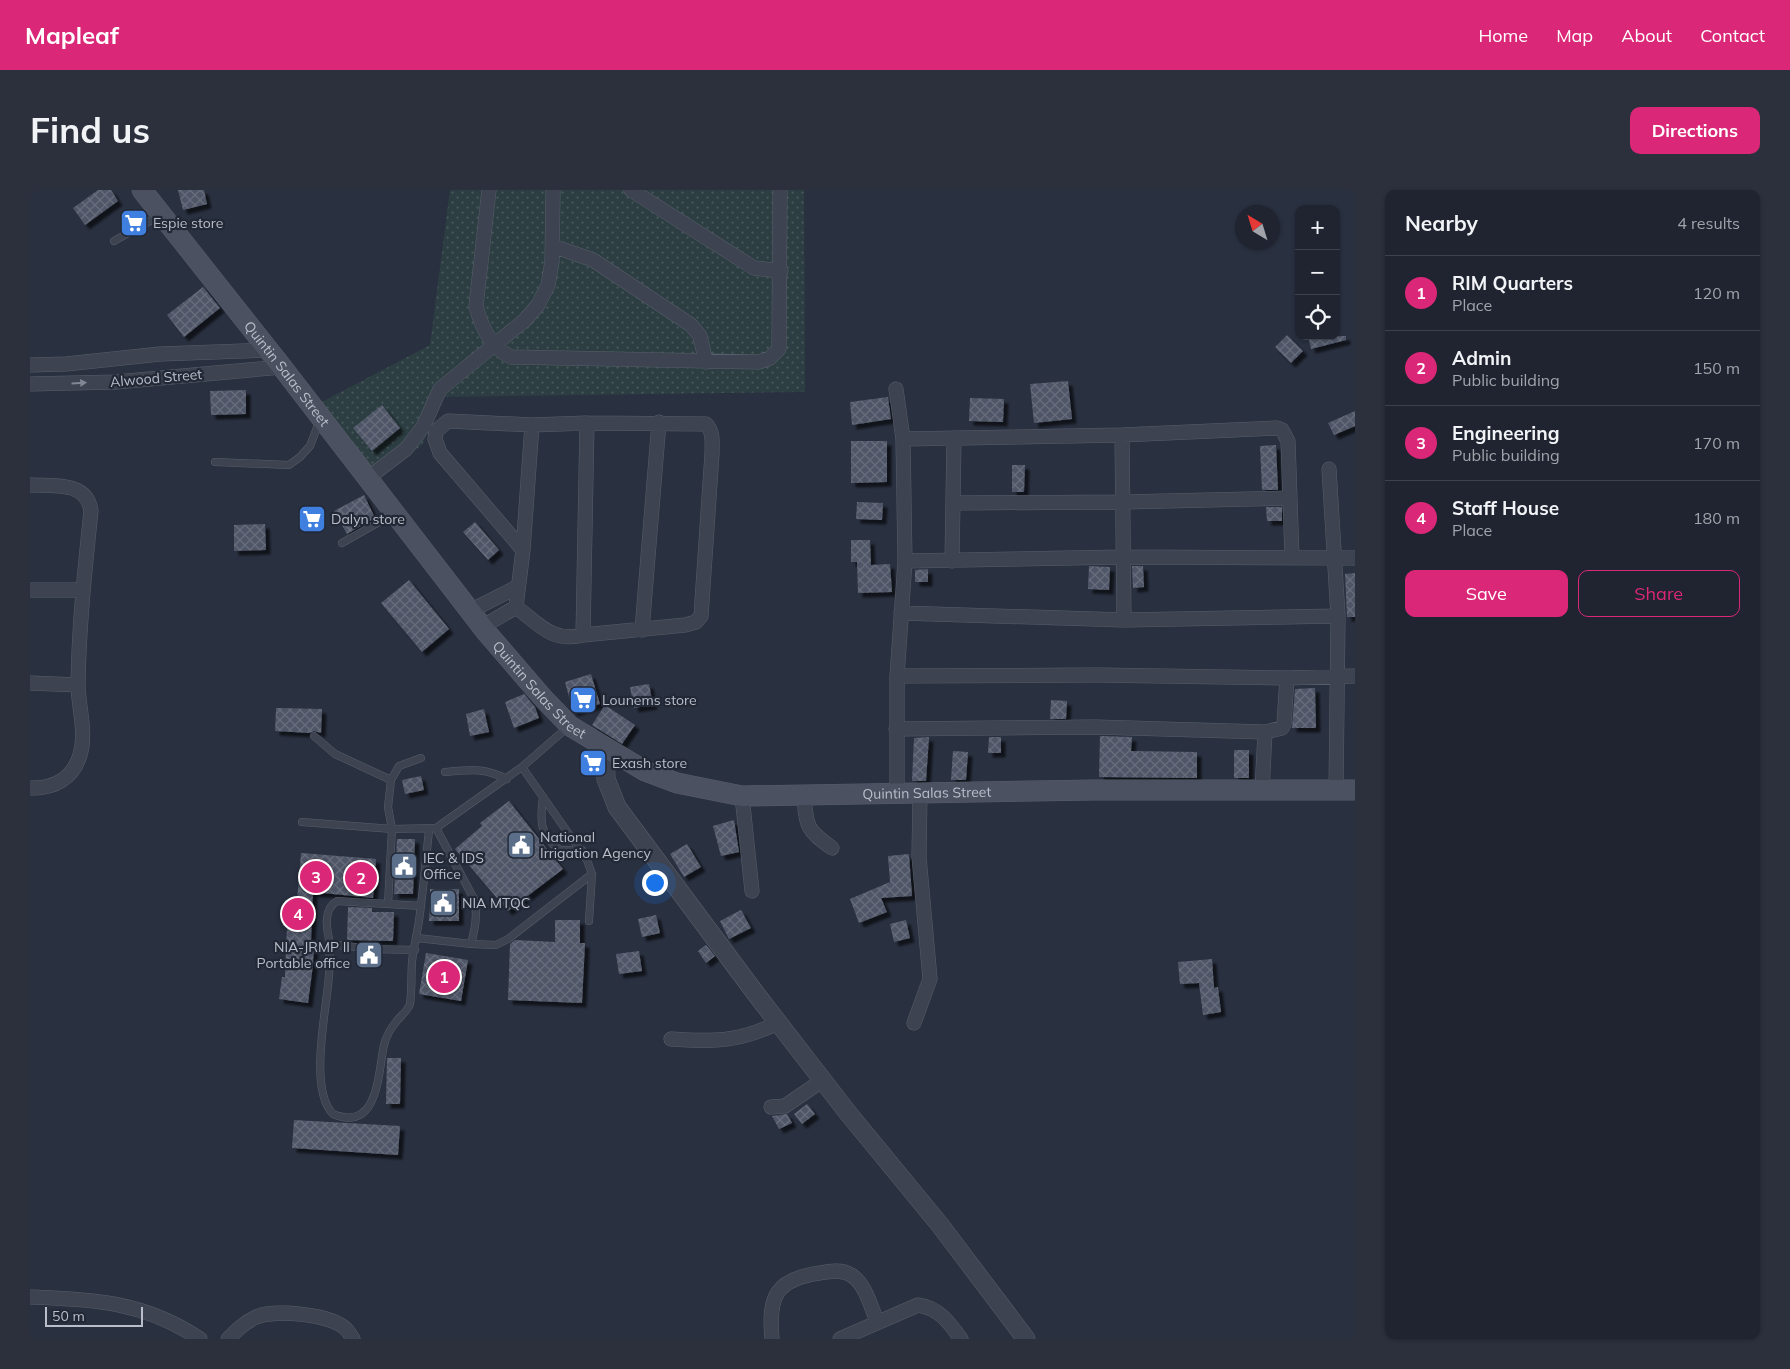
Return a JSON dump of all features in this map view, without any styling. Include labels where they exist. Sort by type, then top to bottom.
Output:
[{"type":"main road","name":"Quintin Salas Street","points":[[142,190],[321,417],[482,627],[570,726],[605,749],[645,771],[677,784],[742,796],[1094,790],[1346,791]]},
{"type":"street","points":[[489,190],[476,306],[480,321],[494,345],[501,352],[511,357],[706,362],[759,362],[770,358],[779,349],[781,271],[780,190]]},
{"type":"street","points":[[368,478],[406,449],[423,427],[440,389],[524,320],[538,305],[548,285],[553,246],[553,190]]},
{"type":"street","points":[[631,190],[754,268],[781,271]]},
{"type":"street","points":[[553,246],[593,260],[691,325],[700,336],[706,362]]},
{"type":"street","name":"Alwood Street","points":[[30,365],[66,364],[160,354],[267,350]]},
{"type":"street","points":[[160,354],[162,378]]},
{"type":"street","name":"Alwood Street","points":[[30,384],[116,382],[282,367]]},
{"type":"street","points":[[896,390],[902,439],[905,561],[897,676],[896,792]]},
{"type":"street","points":[[516,607],[549,633],[561,638],[692,624],[701,616],[704,600],[712,454],[711,432],[706,424],[659,422],[532,425],[448,421],[436,431],[435,439],[440,453],[523,550]]},
{"type":"street","points":[[642,630],[659,422]]},
{"type":"street","points":[[583,635],[588,423]]},
{"type":"street","points":[[516,607],[517,586],[523,550],[532,425]]},
{"type":"street","points":[[902,439],[1122,435],[1277,428],[1282,430],[1288,440],[1292,557]]},
{"type":"street","points":[[1122,435],[1124,620]]},
{"type":"street","points":[[952,561],[954,438]]},
{"type":"street","points":[[1329,469],[1336,559],[1338,676],[1346,791]]},
{"type":"street","points":[[30,485],[73,488],[86,495],[91,511],[82,590],[78,684],[82,732],[80,755],[65,778],[58,784],[30,788]]},
{"type":"street","points":[[953,503],[1124,502],[1289,498]]},
{"type":"street","points":[[905,561],[1122,557],[1355,558]]},
{"type":"street","points":[[470,611],[517,586]]},
{"type":"street","points":[[30,590],[82,590]]},
{"type":"street","points":[[482,627],[516,607]]},
{"type":"street","points":[[901,613],[1124,620],[1338,616]]},
{"type":"street","points":[[897,676],[1096,675],[1287,678],[1355,676]]},
{"type":"street","points":[[896,729],[1094,727],[1265,732],[1282,728],[1284,724],[1287,678]]},
{"type":"street","points":[[30,683],[78,684]]},
{"type":"street","points":[[1262,792],[1265,732]]},
{"type":"street","points":[[605,749],[606,779],[617,806],[823,1080],[940,1225],[1026,1339]]},
{"type":"street","points":[[914,1023],[930,979],[918,857],[920,792]]},
{"type":"street","points":[[742,796],[752,891]]},
{"type":"street","points":[[804,796],[808,825],[811,832],[832,848]]},
{"type":"street","points":[[671,1039],[724,1041],[759,1033],[779,1022]]},
{"type":"street","points":[[771,1108],[786,1106],[823,1080]]},
{"type":"street","points":[[772,1339],[772,1304],[777,1292],[785,1283],[810,1274],[832,1271],[851,1275],[862,1287],[877,1321]]},
{"type":"street","points":[[30,1297],[88,1298],[141,1309],[179,1325],[200,1339]]},
{"type":"street","points":[[840,1339],[877,1321],[918,1305],[929,1306],[947,1320],[961,1339]]},
{"type":"street","points":[[228,1339],[242,1325],[258,1316],[279,1314],[305,1314],[336,1323],[346,1329],[353,1339]]},
{"type":"lane","points":[[114,241],[162,215]]},
{"type":"lane","points":[[215,462],[289,465],[310,446],[321,417]]},
{"type":"lane","points":[[342,543],[395,513]]},
{"type":"lane","points":[[302,822],[392,829],[432,829],[507,779],[570,726]]},
{"type":"lane","points":[[314,736],[335,754],[391,780]]},
{"type":"lane","points":[[388,904],[392,829],[388,807],[391,780],[398,766],[421,758]]},
{"type":"lane","points":[[522,767],[582,850],[592,874],[589,921]]},
{"type":"lane","points":[[445,772],[476,769],[490,771],[507,779]]},
{"type":"lane","points":[[543,797],[540,822],[545,832],[560,850],[582,850]]},
{"type":"lane","points":[[421,906],[340,901],[332,904],[328,914],[329,974],[321,1048],[321,1086],[329,1110],[339,1116],[361,1114],[370,1105],[381,1072],[384,1046],[388,1035],[410,1006],[415,950],[432,829]]},
{"type":"lane","points":[[432,829],[474,899],[477,909],[471,944]]},
{"type":"lane","points":[[417,938],[496,945],[508,940],[592,874]]},
{"type":"lane","points":[[330,944],[371,949],[415,950]]},
{"type":"shaded area","points":[[450,190],[804,190],[805,392],[432,397],[433,420],[422,445],[378,478],[318,404],[430,345]]},
{"type":"building","points":[[98,190],[111,190],[118,201],[85,225],[73,208]]},
{"type":"building","points":[[178,190],[204,190],[207,204],[183,210]]},
{"type":"building","points":[[203,287],[220,308],[184,337],[167,315]]},
{"type":"building","points":[[1287,335],[1303,351],[1291,363],[1275,347]]},
{"type":"building","points":[[1340,336],[1346,336],[1346,340],[1311,349],[1309,340],[1340,340]]},
{"type":"building","points":[[1068,381],[1072,419],[1034,423],[1030,384]]},
{"type":"building","points":[[246,390],[246,414],[211,415],[210,391]]},
{"type":"building","points":[[888,397],[891,419],[852,425],[850,402]]},
{"type":"building","points":[[970,398],[1004,399],[1003,422],[969,421]]},
{"type":"building","points":[[382,405],[400,428],[372,451],[353,428]]},
{"type":"building","points":[[1355,411],[1355,426],[1334,435],[1328,423]]},
{"type":"building","points":[[851,441],[887,441],[887,482],[851,483]]},
{"type":"building","points":[[1276,445],[1278,490],[1262,490],[1260,446]]},
{"type":"building","points":[[1012,465],[1025,465],[1024,492],[1012,492]]},
{"type":"building","points":[[364,495],[375,518],[347,534],[334,511]]},
{"type":"building","points":[[857,502],[883,503],[882,520],[856,519]]},
{"type":"building","points":[[1266,507],[1282,507],[1282,521],[1267,521]]},
{"type":"building","points":[[475,522],[499,550],[488,560],[463,532]]},
{"type":"building","points":[[265,524],[266,550],[234,551],[234,525]]},
{"type":"building","points":[[851,540],[870,540],[871,565],[890,564],[892,592],[858,593],[857,562],[851,562]]},
{"type":"building","points":[[1089,566],[1110,567],[1109,590],[1088,589]]},
{"type":"building","points":[[1132,566],[1143,566],[1144,587],[1133,588]]},
{"type":"building","points":[[928,569],[928,582],[915,582],[915,570]]},
{"type":"building","points":[[1355,573],[1355,617],[1347,617],[1345,574]]},
{"type":"building","points":[[409,580],[449,629],[422,652],[381,603]]},
{"type":"building","points":[[591,674],[600,704],[573,712],[565,682]]},
{"type":"building","points":[[649,684],[653,705],[634,708],[630,687]]},
{"type":"building","points":[[1315,688],[1316,728],[1292,728],[1295,689]]},
{"type":"building","points":[[524,694],[535,707],[539,718],[514,728],[505,702]]},
{"type":"building","points":[[1051,700],[1067,701],[1066,719],[1050,719]]},
{"type":"building","points":[[605,705],[635,725],[622,744],[592,725]]},
{"type":"building","points":[[276,708],[322,709],[321,733],[314,731],[310,733],[275,731]]},
{"type":"building","points":[[484,709],[489,732],[470,736],[466,714]]},
{"type":"building","points":[[1100,736],[1132,737],[1131,751],[1197,752],[1197,778],[1099,777]]},
{"type":"building","points":[[929,737],[926,781],[912,781],[914,738]]},
{"type":"building","points":[[989,737],[1001,737],[1001,753],[988,753]]},
{"type":"building","points":[[1234,750],[1249,750],[1249,778],[1234,778]]},
{"type":"building","points":[[953,751],[968,752],[966,780],[951,780]]},
{"type":"building","points":[[421,776],[424,790],[405,794],[402,780]]},
{"type":"building","name":"National Irrigation Agency","points":[[509,801],[563,869],[508,911],[455,849],[482,826],[480,823]]},
{"type":"building","points":[[734,820],[739,852],[721,856],[713,826]]},
{"type":"building","points":[[397,839],[415,839],[413,894],[394,894]]},
{"type":"building","points":[[687,844],[701,867],[684,877],[670,854]]},
{"type":"building","points":[[301,853],[376,859],[373,898],[313,892],[311,941],[314,941],[313,965],[308,1003],[279,999],[282,977],[285,977],[287,926],[283,926],[285,900],[297,901]]},
{"type":"building","points":[[909,854],[912,896],[881,898],[887,912],[859,923],[850,899],[890,882],[888,856]]},
{"type":"building","points":[[430,889],[459,889],[459,921],[429,921]]},
{"type":"building","points":[[348,907],[372,908],[372,912],[394,912],[393,941],[347,940]]},
{"type":"building","points":[[741,910],[751,928],[729,939],[720,921]]},
{"type":"building","points":[[656,915],[660,933],[642,937],[638,919]]},
{"type":"building","points":[[555,920],[580,920],[580,943],[585,943],[582,1003],[508,1000],[510,944],[515,940],[555,942]]},
{"type":"building","points":[[906,920],[910,938],[894,942],[890,924]]},
{"type":"building","points":[[706,945],[715,956],[706,963],[698,951]]},
{"type":"building","points":[[639,951],[642,971],[619,974],[616,954]]},
{"type":"building","points":[[426,953],[468,960],[461,1001],[419,994]]},
{"type":"building","points":[[1212,959],[1214,988],[1218,987],[1221,1012],[1203,1015],[1199,983],[1180,984],[1178,962]]},
{"type":"building","points":[[387,1058],[401,1058],[400,1104],[386,1104]]},
{"type":"building","points":[[807,1104],[815,1114],[802,1124],[794,1114]]},
{"type":"building","points":[[787,1114],[792,1123],[779,1129],[772,1116]]},
{"type":"building","points":[[294,1120],[400,1126],[398,1155],[292,1148]]},
{"type":"place","name":"Espie store","points":[[134,223]]},
{"type":"place","name":"Dalyn store","points":[[312,519]]},
{"type":"place","name":"Lounems store","points":[[583,700]]},
{"type":"place","name":"Exash store","points":[[593,763]]},
{"type":"place","name":"National Irrigation Agency","points":[[521,845]]},
{"type":"place","name":"IEC & IDS Office","points":[[404,866]]},
{"type":"place","name":"Engineering","points":[[316,877]]},
{"type":"place","name":"Admin","points":[[361,878]]},
{"type":"place","name":"NIA MTQC","points":[[443,903]]},
{"type":"place","name":"Staff House","points":[[298,914]]},
{"type":"place","name":"NIA-JRMP II Portable office","points":[[369,955]]},
{"type":"place","name":"RIM Quarters","points":[[444,977]]}]
